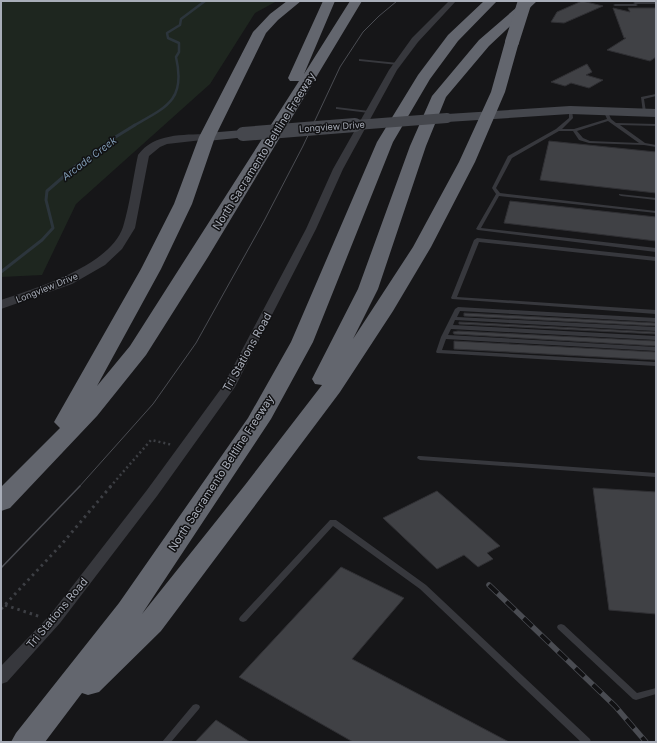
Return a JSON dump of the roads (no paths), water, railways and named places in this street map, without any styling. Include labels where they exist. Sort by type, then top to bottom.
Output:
[{"type":"highway","points":[[43,459],[108,349],[151,269],[183,204],[207,137],[260,32],[274,17],[295,1]]},
{"type":"highway","points":[[290,109],[286,97],[328,1]]},
{"type":"highway","name":"North Sacramento Beltline Freeway","points":[[1,502],[89,411],[138,350],[198,257],[356,1]]},
{"type":"highway","name":"North Sacramento Beltline Freeway","points":[[32,737],[129,611],[199,511],[259,419],[302,342],[385,142],[423,78],[453,38],[491,1]]},
{"type":"highway","points":[[32,737],[151,623],[296,434],[344,368],[422,248],[467,162],[498,92],[525,1]]},
{"type":"highway","points":[[296,434],[368,289],[418,146],[439,96],[484,43],[531,1]]},
{"type":"main road","name":"Longview Drive","points":[[207,137],[489,114],[570,110],[607,115],[656,112]]},
{"type":"street","name":"Tri Stations Road","points":[[1,677],[53,621],[152,493],[229,387],[311,229],[338,169],[369,112],[398,64],[416,40],[452,1]]},
{"type":"street","name":"Longview Drive","points":[[1,305],[68,281],[100,262],[117,246],[128,228],[144,155],[147,151],[166,141],[207,137]]},
{"type":"lane","points":[[615,5],[656,4]]},
{"type":"lane","points":[[360,60],[398,64]]},
{"type":"lane","points":[[644,112],[642,98],[656,95]]},
{"type":"lane","points":[[337,108],[369,112]]},
{"type":"lane","points":[[570,110],[571,118],[558,130],[510,157],[494,188],[498,194],[656,212]]},
{"type":"lane","points":[[558,130],[574,130],[607,115],[614,124],[644,144]]},
{"type":"lane","points":[[614,124],[656,125]]},
{"type":"lane","points":[[574,130],[581,139],[590,142],[644,144],[656,146]]},
{"type":"lane","points":[[498,194],[478,229],[656,250]]},
{"type":"lane","points":[[621,196],[656,199]]},
{"type":"lane","points":[[656,259],[477,240],[454,298],[656,312]]},
{"type":"lane","points":[[656,320],[458,309],[444,337],[439,352],[656,364]]},
{"type":"lane","points":[[453,318],[656,328]]},
{"type":"lane","points":[[449,327],[656,338]]},
{"type":"lane","points":[[444,337],[656,349]]},
{"type":"lane","points":[[420,458],[656,475]]},
{"type":"lane","points":[[243,619],[333,522],[423,587],[587,742]]},
{"type":"lane","points":[[561,627],[636,697],[656,691]]},
{"type":"lane","points":[[166,742],[196,707]]},
{"type":"waterway","name":"Arcade Creek","points":[[133,126],[164,107],[176,93],[178,83],[176,57],[179,52],[179,43],[168,38],[167,33],[180,25],[181,19],[205,1]]},
{"type":"waterway","name":"Arcade Creek","points":[[1,272],[42,240],[53,228],[46,200],[47,191],[77,165],[99,152],[109,141],[135,125]]},
{"type":"tram line","points":[[79,487],[153,404],[196,343],[264,221],[303,146],[340,67],[363,32],[397,1]]},
{"type":"tram line","points":[[1,568],[80,486]]},
{"type":"railway","points":[[489,585],[615,706],[646,742]]}]
